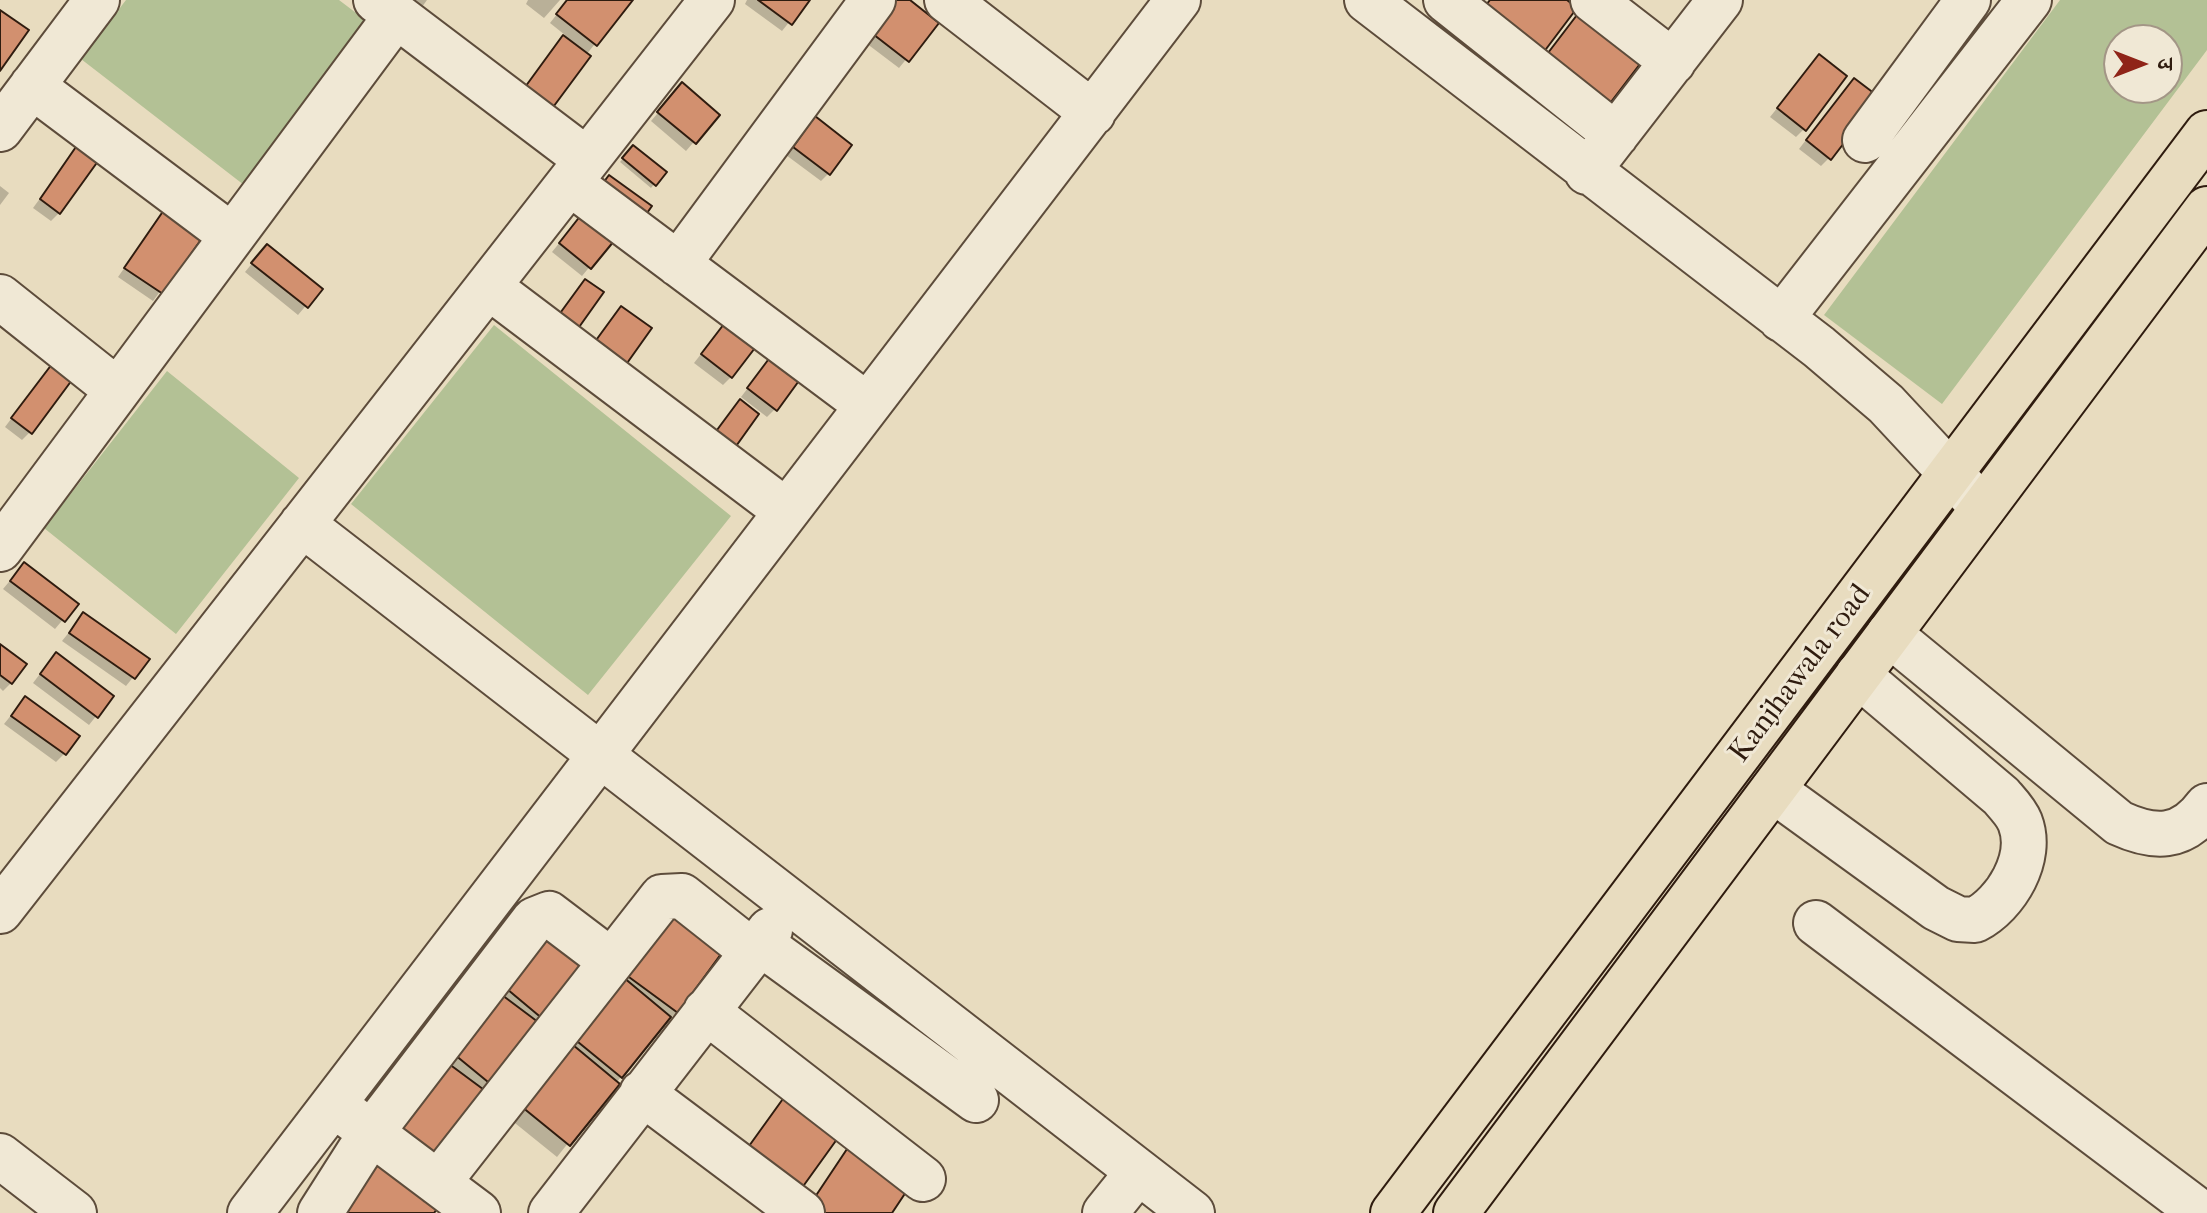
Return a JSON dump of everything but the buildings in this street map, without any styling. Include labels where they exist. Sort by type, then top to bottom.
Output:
[{"type":"main road","name":"Kanjhawala road","points":[[1393,1213],[2207,133]]},
{"type":"main road","name":"Kanjhawala road","points":[[1456,1213],[2207,209]]},
{"type":"street","points":[[0,129],[97,0]]},
{"type":"street","points":[[0,911],[712,0]]},
{"type":"street","points":[[678,264],[873,0]]},
{"type":"street","points":[[947,0],[1093,113]]},
{"type":"street","points":[[1367,0],[1781,319],[1886,404],[1983,508]]},
{"type":"street","points":[[1446,0],[1616,135]]},
{"type":"street","points":[[1593,0],[1673,62]]},
{"type":"street","points":[[1587,172],[1720,0]]},
{"type":"street","points":[[1865,140],[1968,0]]},
{"type":"street","points":[[1781,319],[2029,0]]},
{"type":"street","points":[[250,1213],[1093,113],[1167,4]]},
{"type":"street","points":[[0,549],[232,236],[386,8],[578,171],[678,264],[867,405]]},
{"type":"street","points":[[32,86],[232,236]]},
{"type":"street","points":[[489,287],[786,511]]},
{"type":"street","points":[[0,297],[117,390]]},
{"type":"street","points":[[302,524],[1192,1213]]},
{"type":"street","points":[[1889,634],[2119,823],[2144,834],[2164,835],[2186,827],[2207,806]]},
{"type":"street","points":[[1773,790],[1947,913],[1975,920],[2001,900],[2013,881],[2022,849],[2021,824],[2013,811],[2001,796],[1858,675]]},
{"type":"street","points":[[438,1183],[662,897],[671,894],[682,896],[976,1100]]},
{"type":"street","points":[[551,1213],[791,902]]},
{"type":"street","points":[[320,1213],[371,1133],[541,915],[549,914],[611,961]]},
{"type":"street","points":[[1816,923],[2201,1213]]},
{"type":"street","points":[[706,1011],[923,1179]]},
{"type":"street","points":[[642,1093],[800,1212]]},
{"type":"street","points":[[334,1104],[478,1213]]},
{"type":"street","points":[[0,1156],[74,1213]]},
{"type":"street","points":[[1105,1213],[1138,1172]]},
{"type":"green space","points":[[126,0],[339,0],[368,22],[244,185],[81,59]]},
{"type":"green space","points":[[2060,0],[2207,0],[2207,50],[2183,82],[2183,24],[2103,24],[2103,104],[2167,104],[1942,404],[1824,315]]},
{"type":"green space","points":[[494,325],[731,516],[588,695],[351,504]]},
{"type":"green space","points":[[167,371],[299,478],[176,634],[44,528]]}]
